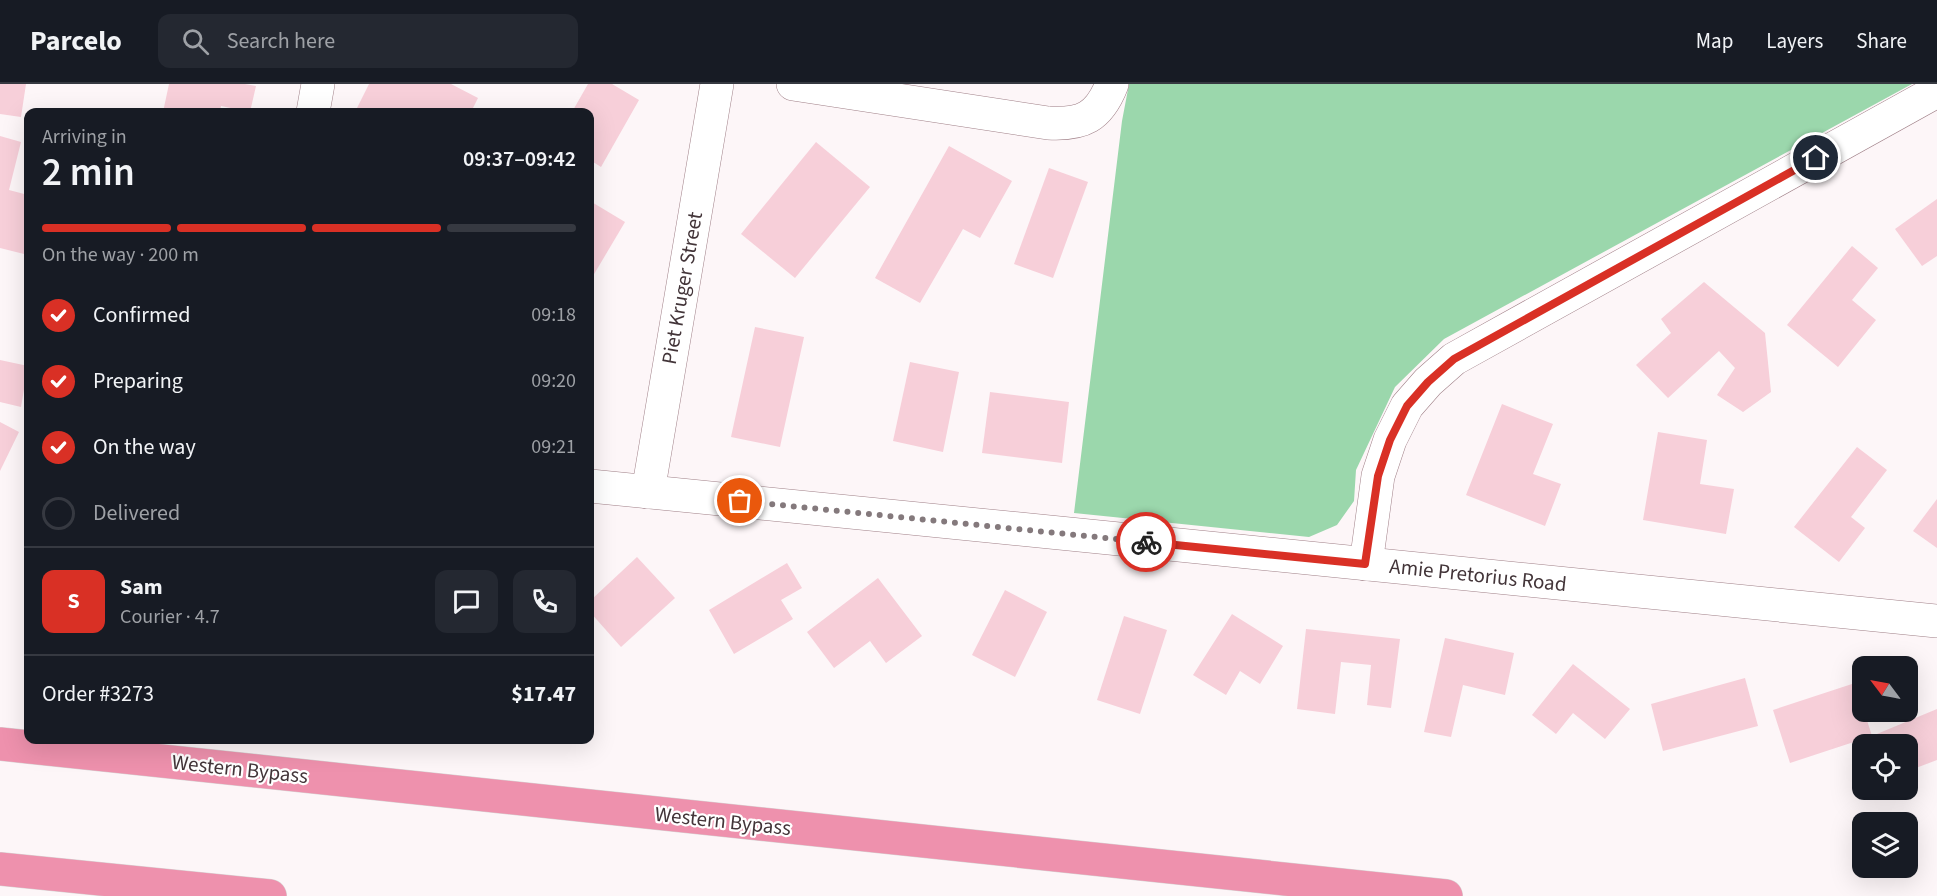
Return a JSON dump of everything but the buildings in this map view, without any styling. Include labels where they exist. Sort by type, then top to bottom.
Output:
[{"type":"highway","name":"Western Bypass","points":[[0,744],[1446,896]]},
{"type":"highway","points":[[0,869],[270,896]]},
{"type":"street","points":[[314,108],[318,84]]},
{"type":"street","name":"Piet Kruger Street","points":[[648,492],[717,84]]},
{"type":"street","points":[[793,84],[1048,123],[1068,124],[1095,114],[1107,98],[1112,84]]},
{"type":"street","points":[[1365,564],[1378,476],[1390,440],[1407,406],[1428,382],[1454,359],[1937,91]]},
{"type":"street","name":"Amie Pretorius Road","points":[[594,486],[1937,621]]},
{"type":"green space","points":[[1129,84],[1912,84],[1444,339],[1395,387],[1356,470],[1354,501],[1337,525],[1309,537],[1074,513],[1122,121]]},
{"type":"way so far","points":[[740,501],[1146,542]]},
{"type":"route","points":[[1146,542],[1365,564],[1378,476],[1390,440],[1407,406],[1428,382],[1454,359],[1816,158]]}]
